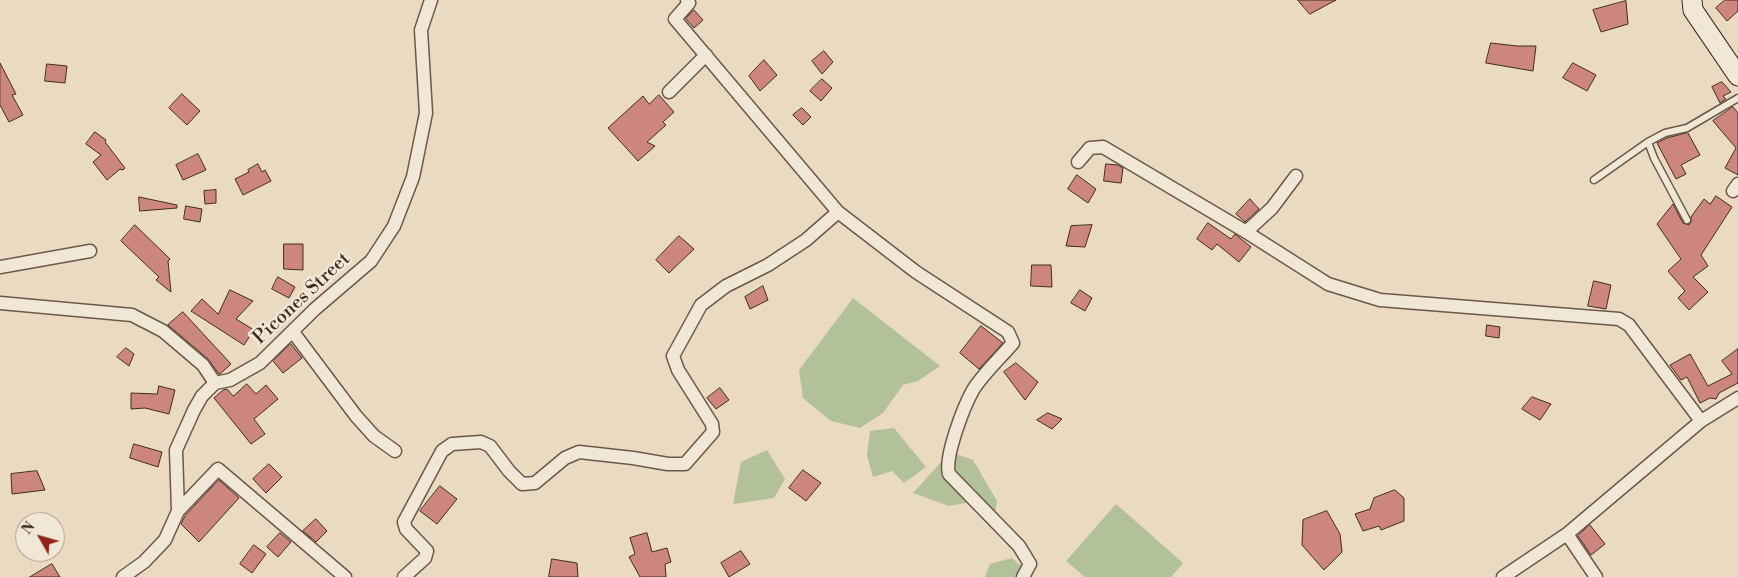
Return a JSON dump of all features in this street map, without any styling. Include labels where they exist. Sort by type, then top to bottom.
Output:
[{"type":"street","name":"Picones Street","points":[[123,577],[144,562],[165,540],[178,511],[176,450],[202,396],[216,383],[230,380],[260,363],[315,309],[371,261],[394,226],[413,177],[426,113],[421,30],[431,0]]},
{"type":"street","points":[[687,0],[689,3],[675,18],[838,212],[916,272],[1008,332],[1013,343],[974,390],[954,438],[947,468],[949,474],[1019,546],[1030,564],[1023,577]]},
{"type":"street","points":[[1692,0],[1693,10],[1738,76]]},
{"type":"street","points":[[669,92],[706,55]]},
{"type":"street","points":[[1078,162],[1090,148],[1103,147],[1246,232],[1328,284],[1380,300],[1619,319],[1629,325],[1701,421]]},
{"type":"street","points":[[1246,232],[1272,208],[1296,176]]},
{"type":"street","points":[[404,577],[425,558],[427,551],[406,530],[404,522],[442,451],[452,444],[480,442],[490,446],[509,471],[522,484],[535,483],[565,458],[579,452],[668,464],[685,464],[713,432],[712,424],[678,370],[673,356],[702,304],[726,286],[768,265],[806,240],[838,212]]},
{"type":"street","points":[[0,266],[90,251]]},
{"type":"street","points":[[0,303],[132,315],[163,331],[203,365],[216,383]]},
{"type":"street","points":[[293,332],[356,416],[374,436],[395,452]]},
{"type":"street","points":[[1503,577],[1567,534],[1701,421],[1738,398]]},
{"type":"street","points":[[178,511],[218,469],[345,577]]},
{"type":"street","points":[[1567,534],[1596,577]]},
{"type":"lane","points":[[1594,180],[1648,142],[1664,133],[1687,128],[1738,98]]},
{"type":"lane","points":[[1648,142],[1654,158],[1687,220]]},
{"type":"green space","points":[[853,298],[940,366],[918,381],[903,385],[883,413],[860,428],[831,421],[803,398],[799,370]]},
{"type":"green space","points":[[894,428],[926,467],[904,483],[892,471],[873,477],[867,455],[870,431]]},
{"type":"green space","points":[[767,450],[785,479],[774,498],[733,504],[741,462]]},
{"type":"green space","points":[[950,452],[973,460],[997,501],[994,523],[984,520],[971,502],[949,506],[913,493]]},
{"type":"green space","points":[[1116,504],[1183,563],[1171,577],[1085,577],[1066,561]]},
{"type":"green space","points":[[1012,558],[1030,574],[1028,577],[985,577],[990,564]]},
{"type":"building","points":[[1298,0],[1336,0],[1310,14]]},
{"type":"building","points":[[1725,0],[1738,0],[1738,11],[1727,21],[1716,8]]},
{"type":"building","points":[[1626,1],[1628,24],[1601,32],[1593,10]]},
{"type":"building","points":[[694,10],[703,20],[694,28],[686,19]]},
{"type":"building","points":[[1491,43],[1536,46],[1533,71],[1486,63]]},
{"type":"building","points":[[824,51],[833,62],[822,74],[812,61]]},
{"type":"building","points":[[764,60],[777,75],[760,91],[749,76]]},
{"type":"building","points":[[0,63],[16,94],[12,95],[23,115],[9,122],[0,105]]},
{"type":"building","points":[[1573,63],[1596,75],[1587,91],[1563,78]]},
{"type":"building","points":[[47,64],[67,66],[65,83],[45,81]]},
{"type":"building","points":[[822,79],[832,88],[821,101],[810,91]]},
{"type":"building","points":[[1722,82],[1731,92],[1723,96],[1726,99],[1720,103],[1712,87]]},
{"type":"building","points":[[182,94],[200,111],[187,125],[169,108]]},
{"type":"building","points":[[659,95],[674,112],[663,122],[666,125],[647,142],[655,146],[638,161],[608,128],[643,96],[649,104]]},
{"type":"building","points":[[1733,107],[1738,113],[1738,175],[1725,168],[1736,148],[1713,121]]},
{"type":"building","points":[[802,108],[811,117],[803,125],[793,115]]},
{"type":"building","points":[[95,132],[106,140],[105,142],[125,168],[123,170],[120,169],[107,180],[93,162],[101,155],[86,144]]},
{"type":"building","points":[[1688,133],[1700,155],[1681,165],[1686,174],[1676,179],[1657,143],[1667,138]]},
{"type":"building","points":[[198,154],[206,170],[183,180],[176,165]]},
{"type":"building","points":[[258,164],[262,172],[265,170],[271,181],[243,195],[235,179],[249,172],[248,170]]},
{"type":"building","points":[[1106,164],[1118,165],[1123,168],[1121,183],[1104,181]]},
{"type":"building","points":[[1077,175],[1096,189],[1088,203],[1068,189]]},
{"type":"building","points":[[216,190],[216,203],[205,204],[204,191]]},
{"type":"building","points":[[1716,196],[1732,207],[1701,255],[1708,266],[1693,277],[1708,292],[1689,310],[1678,298],[1685,291],[1668,271],[1681,259],[1657,224],[1673,204],[1683,223],[1689,225],[1691,217],[1704,199],[1710,204]]},
{"type":"building","points":[[139,197],[177,205],[177,208],[140,211]]},
{"type":"building","points":[[1250,199],[1259,209],[1245,222],[1236,214]]},
{"type":"building","points":[[186,206],[202,209],[200,222],[184,219]]},
{"type":"building","points":[[1208,223],[1231,239],[1235,234],[1251,247],[1239,262],[1217,244],[1212,250],[1197,239]]},
{"type":"building","points":[[135,225],[170,259],[168,261],[171,292],[156,280],[159,277],[121,241]]},
{"type":"building","points":[[1092,225],[1085,247],[1066,246],[1071,226]]},
{"type":"building","points":[[679,236],[694,249],[669,273],[656,260]]},
{"type":"building","points":[[284,244],[303,244],[303,270],[284,269]]},
{"type":"building","points":[[1032,265],[1051,265],[1052,287],[1031,286]]},
{"type":"building","points":[[278,277],[295,287],[289,298],[272,289]]},
{"type":"building","points":[[1594,281],[1611,285],[1606,309],[1588,306]]},
{"type":"building","points":[[763,286],[768,300],[750,309],[745,297]]},
{"type":"building","points":[[230,290],[253,301],[236,319],[254,330],[244,345],[191,311],[202,299],[218,314]]},
{"type":"building","points":[[1080,290],[1092,298],[1085,311],[1071,303]]},
{"type":"building","points":[[183,312],[231,364],[220,374],[208,359],[168,325]]},
{"type":"building","points":[[1487,325],[1500,327],[1499,338],[1486,336]]},
{"type":"building","points":[[981,326],[1003,343],[979,369],[960,353]]},
{"type":"building","points":[[291,344],[302,358],[283,373],[273,361]]},
{"type":"building","points":[[126,348],[134,354],[129,366],[117,357]]},
{"type":"building","points":[[1738,349],[1738,383],[1719,393],[1716,399],[1710,398],[1700,403],[1687,377],[1681,380],[1670,365],[1690,354],[1708,386],[1732,374],[1722,361]]},
{"type":"building","points":[[1016,363],[1038,382],[1025,400],[1004,372]]},
{"type":"building","points":[[247,384],[256,394],[266,385],[278,399],[254,419],[265,434],[251,444],[214,398],[227,389],[233,396]]},
{"type":"building","points":[[159,386],[175,390],[169,414],[145,408],[131,409],[131,393],[157,394]]},
{"type":"building","points":[[720,388],[729,400],[716,409],[707,398]]},
{"type":"building","points":[[1532,397],[1551,404],[1540,420],[1522,409]]},
{"type":"building","points":[[1048,413],[1062,419],[1052,429],[1037,420]]},
{"type":"building","points":[[134,444],[162,452],[158,467],[130,458]]},
{"type":"building","points":[[269,464],[282,477],[266,493],[253,479]]},
{"type":"building","points":[[803,470],[821,483],[806,501],[789,488]]},
{"type":"building","points":[[37,471],[45,490],[12,494],[11,474]]},
{"type":"building","points":[[219,480],[239,498],[199,542],[181,524],[185,516]]},
{"type":"building","points":[[440,486],[457,499],[437,524],[420,511]]},
{"type":"building","points":[[1395,490],[1404,498],[1404,521],[1381,530],[1379,526],[1363,531],[1355,514],[1370,509],[1374,498]]},
{"type":"building","points":[[1327,511],[1340,534],[1342,552],[1324,570],[1302,545],[1303,520]]},
{"type":"building","points":[[316,519],[327,531],[316,542],[303,531]]},
{"type":"building","points":[[1590,525],[1605,544],[1591,555],[1578,536]]},
{"type":"building","points":[[280,533],[291,542],[278,557],[267,547]]},
{"type":"building","points":[[647,533],[652,552],[667,548],[671,562],[665,564],[666,577],[640,577],[629,557],[635,554],[630,538]]},
{"type":"building","points":[[254,545],[266,554],[252,573],[240,564]]},
{"type":"building","points":[[741,551],[750,564],[729,577],[721,563]]},
{"type":"building","points":[[552,559],[577,563],[578,577],[549,577]]},
{"type":"building","points":[[52,564],[60,577],[30,577]]}]
